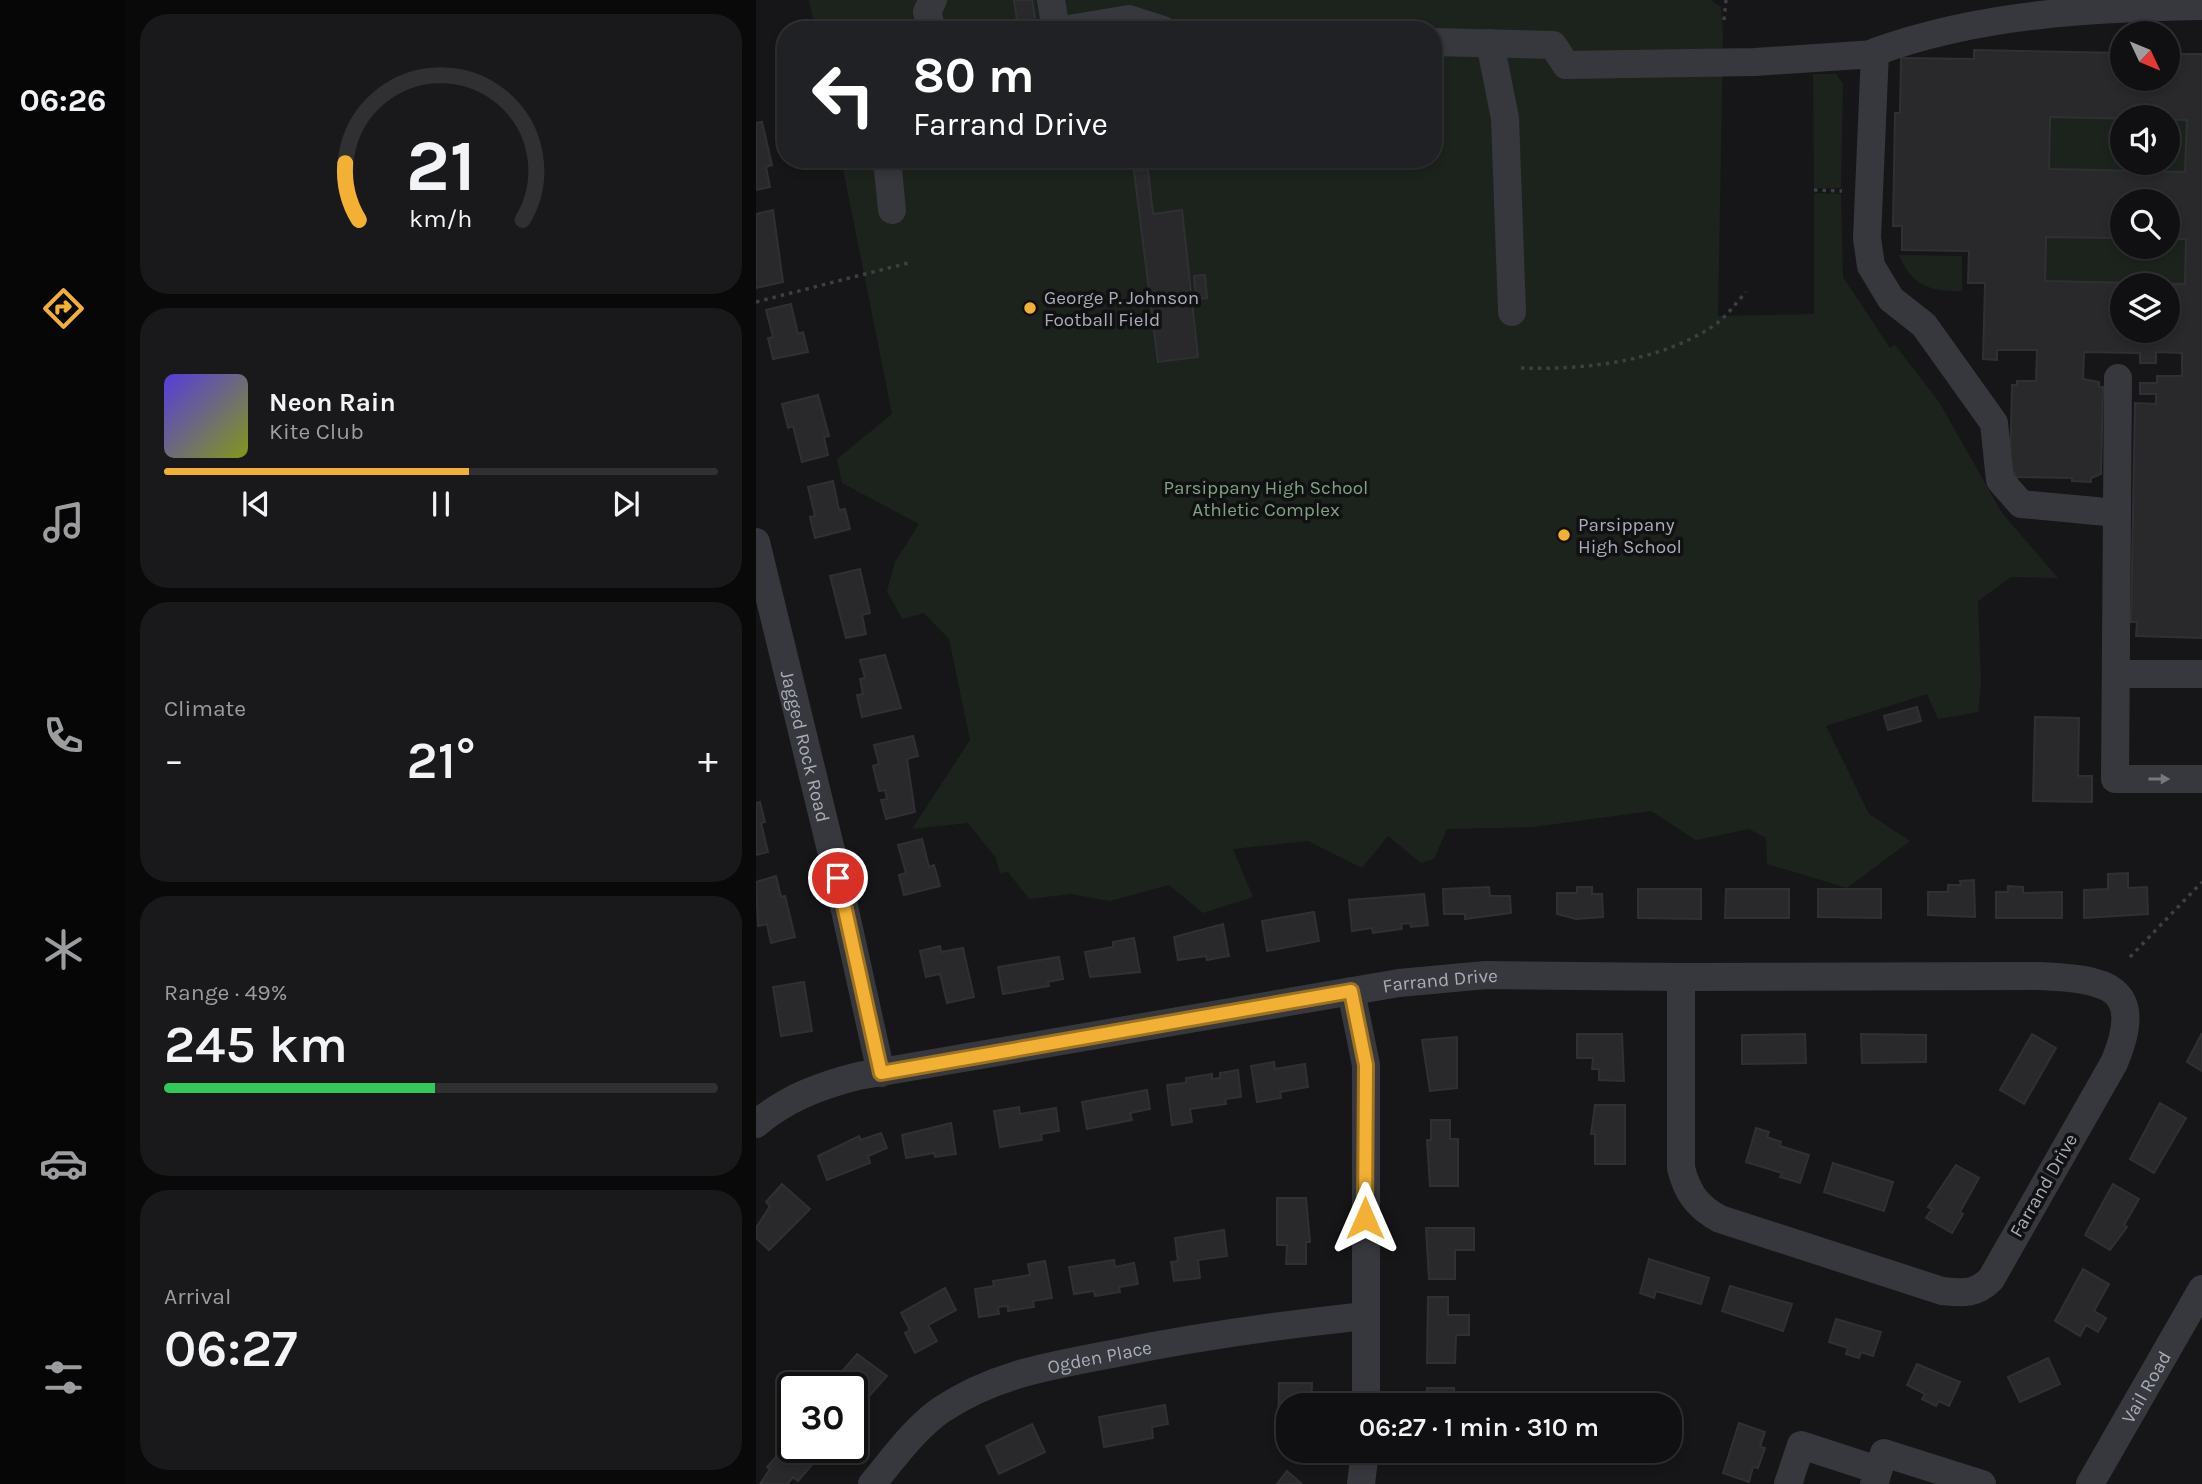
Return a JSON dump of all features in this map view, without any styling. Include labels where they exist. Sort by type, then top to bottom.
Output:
[{"type":"street","points":[[930,21],[927,12],[933,0]]},
{"type":"street","points":[[1051,0],[1054,21]]},
{"type":"street","points":[[1442,42],[1553,45],[1566,65],[1755,62],[1875,54],[1903,42],[1954,29],[2073,10],[2202,6]]},
{"type":"street","points":[[1117,21],[1135,21]]},
{"type":"street","points":[[1490,43],[1505,118],[1511,312]]},
{"type":"street","points":[[1875,54],[1867,239],[1871,266],[1891,299],[1924,325],[1994,423],[2000,480],[2021,504],[2117,513]]},
{"type":"street","points":[[888,168],[892,210]]},
{"type":"street","points":[[2118,378],[2115,779],[2202,779]]},
{"type":"street","name":"Jagged Rock Road","points":[[756,542],[838,878],[881,1073]]},
{"type":"street","points":[[2116,674],[2202,674]]},
{"type":"street","name":"Farrand Drive","points":[[756,1125],[794,1097],[818,1086],[881,1073],[1351,991],[1486,975],[2087,978],[2100,982],[2120,1000],[2126,1026],[2113,1063],[1991,1279],[1982,1289],[1969,1294],[1912,1282],[1720,1219],[1698,1204],[1689,1193],[1681,1168],[1681,977]]},
{"type":"street","points":[[1351,991],[1366,1065],[1366,1393]]},
{"type":"street","name":"Vail Road","points":[[2090,1484],[2202,1289]]},
{"type":"street","name":"Ogden Place","points":[[872,1484],[915,1434],[940,1412],[973,1391],[1013,1374],[1157,1345],[1282,1325],[1365,1316]]},
{"type":"street","points":[[1788,1484],[1801,1445],[1876,1477],[1884,1454],[1982,1484]]},
{"type":"street","points":[[1361,1484],[1364,1463]]},
{"type":"path","points":[[1724,20],[1726,0]]},
{"type":"path","points":[[1814,190],[1842,191]]},
{"type":"path","points":[[756,302],[912,262]]},
{"type":"path","points":[[1521,368],[1558,369],[1618,361],[1679,344],[1716,324],[1746,292]]},
{"type":"path","points":[[2130,957],[2202,882]]},
{"type":"green space","name":"Parsippany High School Athletic Complex","points":[[809,0],[1711,0],[1721,7],[1723,34],[1718,316],[1814,314],[1814,193],[1841,194],[1843,277],[1890,348],[1895,345],[1939,402],[2002,513],[2058,578],[2011,577],[1978,601],[1981,685],[1978,712],[1938,719],[1927,694],[1826,726],[1869,814],[1910,841],[1847,888],[1767,864],[1766,838],[1749,829],[1696,840],[1651,811],[1533,827],[1447,829],[1434,859],[1421,863],[1388,836],[1362,868],[1308,841],[1233,849],[1253,897],[1203,913],[1169,885],[1110,901],[1071,894],[1029,899],[1008,872],[1000,873],[996,858],[968,823],[912,829],[970,740],[949,639],[924,613],[902,619],[887,591],[895,562],[919,524],[842,483],[837,459],[892,414],[843,168],[1442,168],[1442,21],[813,21]]},
{"type":"green space","points":[[1813,74],[1836,74],[1843,84],[1841,188],[1814,188]]},
{"type":"green space","points":[[2050,117],[2110,119],[2110,170],[2049,169]]},
{"type":"green space","points":[[2180,120],[2187,120],[2185,172],[2180,172]]},
{"type":"green space","points":[[2046,237],[2110,238],[2110,259],[2180,259],[2180,239],[2186,239],[2185,284],[2180,284],[2180,273],[2110,273],[2110,282],[2045,281]]},
{"type":"green space","points":[[1899,255],[1962,256],[1962,291],[1941,290],[1924,285],[1910,274]]},
{"type":"building","points":[[1014,0],[1032,0],[1036,21],[1017,21]]},
{"type":"building","points":[[1974,50],[2110,53],[2110,91],[2180,91],[2180,54],[2202,54],[2202,638],[2136,636],[2137,622],[2131,622],[2135,403],[2156,404],[2156,394],[2140,394],[2140,383],[2157,383],[2157,376],[2182,376],[2182,353],[2156,352],[2156,363],[2140,363],[2140,353],[2084,352],[2083,379],[2099,382],[2099,387],[2103,387],[2101,474],[2091,478],[2091,482],[2072,481],[2072,478],[2014,477],[2015,473],[2010,473],[2012,385],[2017,385],[2017,381],[2036,381],[2037,350],[1997,350],[1997,360],[1983,359],[1985,283],[1968,283],[1969,251],[1902,250],[1902,226],[1893,226],[1895,113],[1900,113],[1901,58],[1974,59]],"holes":[[[2110,189],[2180,189],[2180,239],[2186,239],[2185,284],[2180,284],[2180,343],[2110,343],[2110,282],[2045,281],[2046,237],[2110,238]]]},
{"type":"building","points":[[762,122],[772,165],[766,167],[770,187],[756,190],[756,123]]},
{"type":"building","points":[[1148,170],[1153,214],[1182,210],[1198,357],[1158,362],[1134,171]]},
{"type":"building","points":[[773,210],[783,282],[756,288],[756,214]]},
{"type":"building","points":[[1205,275],[1207,298],[1196,299],[1194,276]]},
{"type":"building","points":[[791,304],[798,334],[803,332],[808,352],[773,359],[768,338],[773,337],[766,310]]},
{"type":"building","points":[[818,395],[829,436],[824,437],[828,455],[802,462],[793,426],[788,428],[782,404]]},
{"type":"building","points":[[833,481],[839,510],[845,509],[850,529],[815,538],[810,517],[815,516],[808,487]]},
{"type":"building","points":[[860,569],[870,613],[862,615],[866,634],[846,638],[830,576]]},
{"type":"building","points":[[885,655],[901,708],[862,717],[857,695],[863,694],[860,679],[865,678],[860,660]]},
{"type":"building","points":[[1917,707],[1921,721],[1888,730],[1884,716]]},
{"type":"building","points":[[2035,717],[2079,718],[2078,776],[2092,776],[2092,802],[2033,801]]},
{"type":"building","points":[[913,736],[918,756],[907,759],[915,812],[886,819],[881,800],[887,799],[885,790],[879,791],[873,766],[879,764],[874,745]]},
{"type":"building","points":[[760,802],[765,822],[761,823],[768,852],[756,855],[756,803]]},
{"type":"building","points":[[922,839],[929,867],[934,865],[940,886],[904,895],[899,875],[906,873],[898,845]]},
{"type":"building","points":[[2128,873],[2128,888],[2147,887],[2148,914],[2084,918],[2084,890],[2108,889],[2108,874]]},
{"type":"building","points":[[776,876],[781,897],[785,896],[795,937],[771,943],[767,924],[758,926],[756,882]]},
{"type":"building","points":[[1974,880],[1975,917],[1928,915],[1928,892],[1948,892],[1948,885],[1961,885],[1960,881]]},
{"type":"building","points":[[2008,886],[2023,887],[2023,893],[2062,892],[2062,918],[1996,918],[1996,892],[2008,892]]},
{"type":"building","points":[[1489,887],[1490,896],[1510,896],[1511,913],[1465,919],[1465,914],[1444,914],[1443,889]]},
{"type":"building","points":[[1577,887],[1592,887],[1592,894],[1602,894],[1603,917],[1576,919],[1557,914],[1557,893],[1577,893]]},
{"type":"building","points":[[1638,889],[1701,889],[1701,919],[1638,918]]},
{"type":"building","points":[[1726,889],[1789,889],[1789,918],[1725,918]]},
{"type":"building","points":[[1818,889],[1881,889],[1881,918],[1818,917]]},
{"type":"building","points":[[1424,894],[1428,925],[1411,927],[1410,923],[1401,924],[1402,929],[1373,933],[1372,928],[1352,931],[1349,900]]},
{"type":"building","points":[[1314,912],[1319,941],[1267,951],[1262,921]]},
{"type":"building","points":[[1223,924],[1229,956],[1207,960],[1206,956],[1178,960],[1174,937]]},
{"type":"building","points":[[1134,938],[1140,972],[1090,977],[1085,952],[1113,947],[1113,942]]},
{"type":"building","points":[[940,946],[941,952],[963,948],[974,997],[947,1003],[940,974],[926,977],[920,951]]},
{"type":"building","points":[[1059,957],[1063,979],[1048,982],[1049,986],[1003,994],[998,967]]},
{"type":"building","points":[[804,982],[812,1031],[781,1036],[773,987]]},
{"type":"building","points":[[2202,1033],[2202,1071],[2187,1062]]},
{"type":"building","points":[[1577,1034],[1622,1034],[1624,1081],[1599,1080],[1599,1069],[1592,1069],[1593,1058],[1577,1058]]},
{"type":"building","points":[[1805,1034],[1806,1063],[1742,1064],[1742,1035]]},
{"type":"building","points":[[1861,1034],[1926,1035],[1926,1062],[1862,1063]]},
{"type":"building","points":[[2032,1034],[2056,1048],[2024,1104],[2000,1090]]},
{"type":"building","points":[[1457,1037],[1457,1088],[1430,1091],[1422,1040]]},
{"type":"building","points":[[1274,1062],[1275,1069],[1305,1064],[1308,1087],[1280,1092],[1281,1098],[1257,1102],[1251,1066]]},
{"type":"building","points":[[1238,1070],[1241,1097],[1225,1099],[1226,1104],[1190,1109],[1192,1122],[1172,1125],[1167,1085],[1186,1083],[1186,1078],[1212,1074],[1212,1079],[1220,1078],[1220,1073]]},
{"type":"building","points":[[1147,1090],[1150,1109],[1130,1113],[1132,1120],[1087,1129],[1082,1102]]},
{"type":"building","points":[[2160,1103],[2186,1118],[2154,1173],[2130,1159]]},
{"type":"building","points":[[1595,1105],[1625,1105],[1625,1164],[1595,1164],[1595,1134],[1591,1134]]},
{"type":"building","points":[[1019,1107],[1020,1114],[1056,1108],[1059,1131],[1041,1134],[1042,1140],[1000,1147],[994,1111]]},
{"type":"building","points":[[1431,1120],[1450,1120],[1450,1139],[1458,1139],[1458,1186],[1430,1186],[1427,1140],[1431,1140]]},
{"type":"building","points":[[951,1123],[956,1154],[935,1157],[934,1153],[906,1158],[902,1135]]},
{"type":"building","points":[[1756,1128],[1769,1132],[1767,1137],[1781,1142],[1780,1146],[1809,1155],[1800,1183],[1780,1177],[1782,1173],[1746,1162]]},
{"type":"building","points":[[881,1133],[887,1148],[868,1156],[870,1163],[827,1180],[818,1156],[859,1136],[861,1140]]},
{"type":"building","points":[[1833,1163],[1893,1182],[1884,1211],[1824,1192]]},
{"type":"building","points":[[1956,1165],[1979,1178],[1952,1233],[1926,1218],[1932,1209],[1928,1207]]},
{"type":"building","points":[[782,1184],[810,1209],[769,1250],[756,1238],[756,1228],[770,1206],[766,1202]]},
{"type":"building","points":[[2113,1184],[2139,1199],[2124,1225],[2127,1227],[2110,1250],[2085,1235]]},
{"type":"building","points":[[1277,1198],[1306,1198],[1310,1242],[1306,1242],[1306,1264],[1286,1264],[1287,1245],[1277,1245]]},
{"type":"building","points":[[1426,1228],[1474,1228],[1474,1250],[1455,1250],[1455,1279],[1429,1279]]},
{"type":"building","points":[[1224,1230],[1227,1256],[1198,1260],[1200,1278],[1174,1281],[1171,1262],[1178,1261],[1175,1238]]},
{"type":"building","points":[[1649,1259],[1709,1278],[1701,1304],[1656,1291],[1654,1298],[1640,1293]]},
{"type":"building","points":[[1114,1260],[1115,1267],[1134,1263],[1138,1284],[1119,1287],[1120,1292],[1095,1296],[1094,1291],[1074,1294],[1069,1267]]},
{"type":"building","points":[[1045,1261],[1052,1298],[1033,1301],[1034,1307],[1008,1311],[1008,1306],[998,1307],[999,1314],[979,1317],[975,1289],[994,1286],[993,1281],[1030,1275],[1028,1264]]},
{"type":"building","points":[[2083,1269],[2109,1284],[2094,1311],[2106,1318],[2098,1332],[2086,1325],[2080,1336],[2055,1321]]},
{"type":"building","points":[[1730,1286],[1792,1304],[1783,1331],[1722,1311]]},
{"type":"building","points":[[945,1288],[956,1310],[928,1325],[937,1341],[915,1353],[905,1333],[910,1330],[901,1313]]},
{"type":"building","points":[[1428,1297],[1448,1297],[1448,1315],[1469,1315],[1469,1335],[1456,1335],[1455,1363],[1427,1363]]},
{"type":"building","points":[[1836,1319],[1881,1332],[1873,1356],[1861,1352],[1859,1358],[1846,1354],[1848,1348],[1829,1342]]},
{"type":"building","points":[[857,1354],[887,1376],[870,1395],[868,1372],[842,1372]]},
{"type":"building","points":[[2048,1358],[2060,1384],[2020,1402],[2008,1377]]},
{"type":"building","points":[[1917,1364],[1960,1382],[1949,1406],[1939,1401],[1936,1406],[1922,1399],[1925,1394],[1907,1385]]},
{"type":"building","points":[[1279,1383],[1312,1383],[1312,1393],[1279,1393]]},
{"type":"building","points":[[1427,1388],[1454,1388],[1454,1393],[1427,1393]]},
{"type":"building","points":[[1165,1405],[1168,1424],[1152,1427],[1153,1438],[1104,1447],[1099,1417]]},
{"type":"building","points":[[1739,1423],[1765,1432],[1760,1447],[1765,1448],[1758,1468],[1753,1467],[1749,1482],[1723,1473]]},
{"type":"building","points":[[1032,1424],[1045,1452],[999,1474],[986,1446]]},
{"type":"building","points":[[777,1456],[777,1463],[813,1463],[798,1481],[793,1477],[788,1484],[760,1484],[770,1469],[767,1467]]},
{"type":"building","points":[[1287,1471],[1302,1484],[1277,1484]]},
{"type":"place","name":"George P. Johnson Football Field","points":[[1030,308]]},
{"type":"place","name":"Parsippany High School","points":[[1564,535]]},
{"type":"route","points":[[838,878],[881,1073],[1351,991],[1366,1065],[1365,1218]]}]
